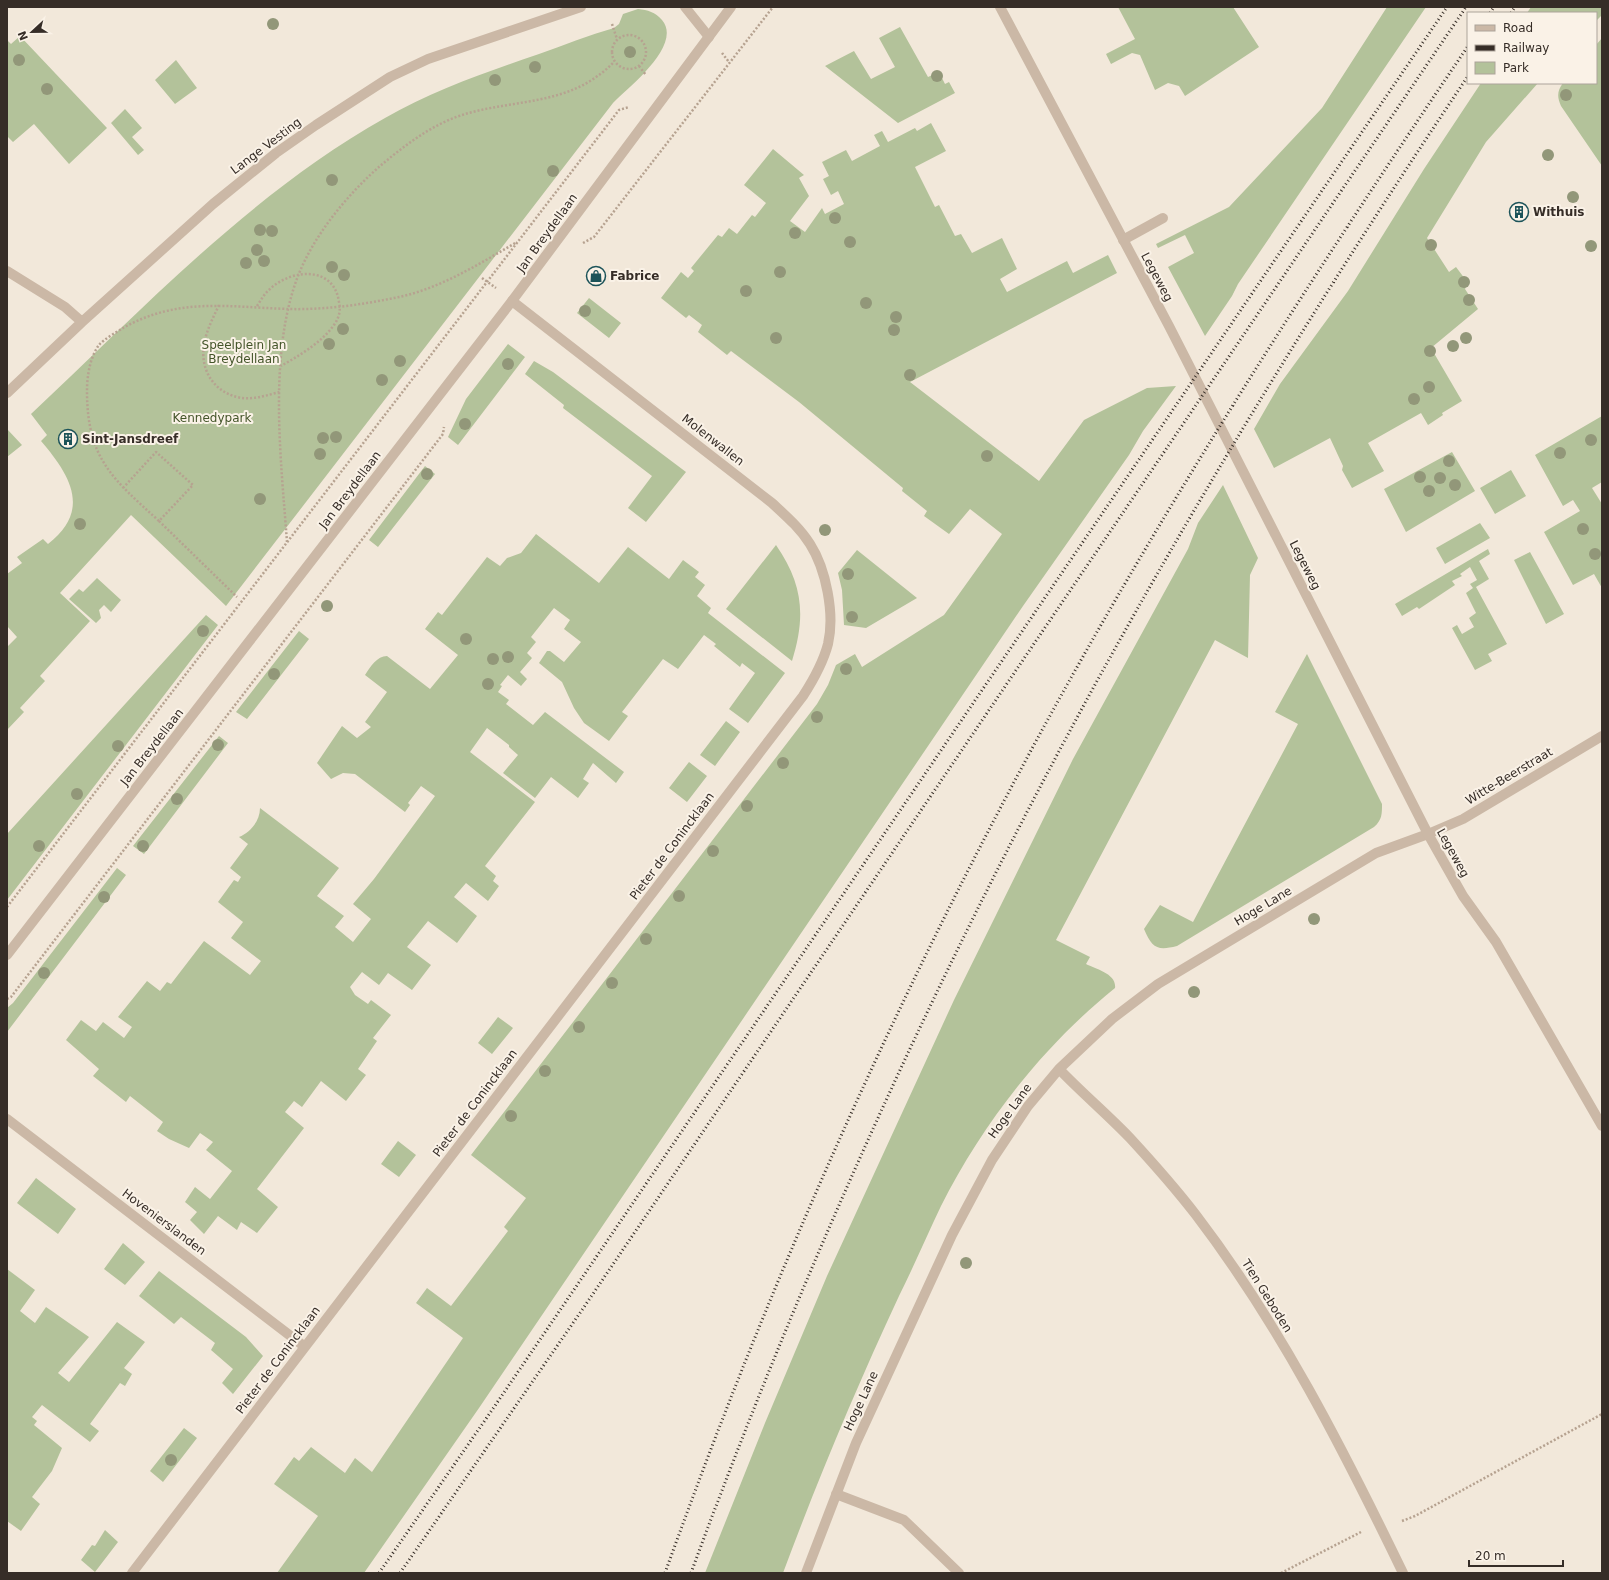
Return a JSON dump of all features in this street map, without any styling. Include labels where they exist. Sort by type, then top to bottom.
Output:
[{"type":"street","name":"Lange Vesting","points":[[82,322],[213,204],[251,172],[305,133],[390,77],[428,59],[580,7]]},
{"type":"street","points":[[685,7],[709,37],[731,7]]},
{"type":"street","name":"Legeweg","points":[[1000,7],[1169,326],[1428,834],[1463,896],[1496,942],[1602,1126]]},
{"type":"street","name":"Jan Breydellaan","points":[[7,955],[512,301],[709,37]]},
{"type":"street","points":[[1123,240],[1163,218]]},
{"type":"street","points":[[7,271],[65,307],[82,322],[7,393]]},
{"type":"street","name":"Molenwallen","points":[[512,301],[772,503],[797,527],[816,555],[826,585],[829,622],[828,642]]},
{"type":"street","name":"Pieter de Conincklaan","points":[[132,1573],[803,696],[822,661],[828,642]]},
{"type":"street","name":"Witte-Beerstraat","points":[[1428,834],[1463,819],[1602,736]]},
{"type":"street","name":"Hoge Lane","points":[[806,1573],[856,1443],[952,1235],[988,1166],[1028,1106],[1059,1069],[1112,1019],[1158,984],[1376,853],[1428,834]]},
{"type":"street","name":"Tien Geboden","points":[[1059,1069],[1129,1138],[1175,1190],[1196,1215],[1255,1297],[1312,1396],[1403,1573]]},
{"type":"street","name":"Hovenierslanden","points":[[7,1119],[305,1347]]},
{"type":"street","points":[[836,1494],[904,1520],[959,1573]]},
{"type":"path","points":[[580,245],[594,237],[773,7]]},
{"type":"path","points":[[612,24],[616,39],[612,51],[614,62],[618,66],[629,69],[639,66],[647,53],[643,42],[638,37],[627,34],[616,39]]},
{"type":"path","points":[[287,542],[280,392],[280,366],[284,327],[299,275],[326,226],[361,184],[393,155],[423,134],[462,114],[566,92],[592,80],[614,62]]},
{"type":"path","points":[[639,66],[646,75]]},
{"type":"path","points":[[7,907],[619,110],[665,94]]},
{"type":"path","points":[[237,597],[123,488],[114,478],[99,455],[89,419],[87,388],[88,372],[100,344],[129,325],[161,312],[190,306],[257,306],[288,309],[340,306],[411,294],[452,278],[519,241]]},
{"type":"path","points":[[257,306],[270,289],[285,279],[299,275],[315,274],[330,281],[336,288],[340,306],[339,315],[334,324],[320,341],[280,366]]},
{"type":"path","points":[[219,305],[206,336],[204,347],[205,370],[210,379],[218,388],[238,398],[262,397],[280,392]]},
{"type":"path","points":[[7,999],[11,997],[443,434],[445,419]]},
{"type":"path","points":[[123,488],[156,452],[193,485],[159,521]]},
{"type":"path","points":[[1281,1573],[1363,1531],[1381,1528],[1415,1516],[1602,1414]]},
{"type":"green space","points":[[1118,7],[1233,7],[1259,47],[1185,96],[1179,86],[1168,83],[1155,90],[1140,55],[1132,53],[1111,64],[1106,54],[1135,39]]},
{"type":"green space","points":[[1387,7],[1426,7],[1238,284],[1232,296],[1205,336],[1168,267],[1194,253],[1185,235],[1158,248],[1156,244],[1229,207],[1322,108]]},
{"type":"green space","points":[[1531,7],[1601,7],[1602,15],[1597,20],[1597,12],[1528,12]]},
{"type":"green space","name":"Kennedypark","points":[[638,9],[657,15],[662,20],[667,30],[665,41],[660,53],[641,76],[613,103],[226,606],[131,515],[60,593],[90,621],[40,676],[45,681],[20,708],[24,712],[7,730],[7,647],[17,637],[7,626],[7,574],[22,563],[17,557],[43,539],[48,544],[62,531],[70,518],[73,505],[72,492],[68,480],[61,467],[41,441],[47,435],[31,414],[199,255],[243,217],[288,182],[336,148],[385,118],[422,99],[480,75],[614,28],[619,24],[623,14]]},
{"type":"green space","points":[[900,27],[928,77],[939,72],[945,84],[949,82],[955,93],[898,123],[825,66],[854,51],[871,79],[895,67],[879,38]]},
{"type":"green space","points":[[20,36],[107,128],[69,164],[34,124],[13,142],[7,136],[7,40],[11,44]]},
{"type":"green space","points":[[1602,38],[1602,166],[1561,106],[1558,94],[1562,84],[1597,84],[1597,44]]},
{"type":"green space","points":[[176,60],[197,88],[175,104],[155,80]]},
{"type":"green space","points":[[1480,84],[1537,84],[1486,142],[1427,238],[1449,272],[1456,267],[1468,283],[1465,289],[1478,309],[1431,348],[1462,401],[1442,413],[1443,415],[1428,425],[1421,413],[1368,443],[1384,471],[1352,488],[1342,470],[1343,466],[1330,438],[1274,468],[1254,429],[1280,384],[1348,291],[1424,169]]},
{"type":"green space","points":[[125,109],[142,128],[132,137],[144,150],[138,155],[111,123]]},
{"type":"green space","points":[[931,123],[946,151],[915,167],[935,207],[939,205],[955,236],[961,234],[972,253],[1002,238],[1017,269],[1000,279],[1007,292],[1067,261],[1073,273],[1108,255],[1117,273],[910,382],[1039,481],[1084,420],[1147,388],[1176,386],[1143,431],[1129,455],[1023,606],[479,1408],[364,1573],[277,1573],[318,1516],[274,1484],[294,1457],[299,1461],[311,1447],[345,1473],[355,1458],[372,1472],[463,1338],[416,1303],[427,1288],[451,1306],[508,1231],[504,1227],[526,1198],[471,1155],[817,704],[828,685],[836,665],[855,654],[862,667],[944,615],[1002,534],[970,509],[949,534],[924,516],[927,511],[902,491],[903,488],[799,402],[731,351],[727,355],[698,332],[702,325],[689,315],[686,318],[661,298],[681,272],[688,278],[694,271],[691,268],[718,235],[722,237],[729,228],[737,234],[752,215],[755,217],[766,203],[744,185],[773,149],[804,175],[799,178],[809,196],[790,221],[805,232],[822,208],[825,214],[844,204],[838,191],[831,195],[823,179],[829,176],[822,162],[846,150],[852,161],[880,146],[874,135],[882,131],[888,142],[915,128],[917,131]]},
{"type":"green space","points":[[589,298],[621,323],[609,338],[577,313]]},
{"type":"green space","points":[[508,344],[525,357],[458,445],[448,437],[466,399]]},
{"type":"green space","points":[[534,361],[553,372],[686,472],[646,522],[628,508],[652,476],[563,408],[564,405],[525,374]]},
{"type":"green space","points":[[1602,416],[1602,482],[1592,488],[1602,504],[1602,588],[1594,574],[1573,585],[1544,532],[1580,511],[1573,500],[1563,506],[1535,455]]},
{"type":"green space","points":[[7,429],[22,445],[7,457]]},
{"type":"green space","points":[[1452,452],[1475,491],[1406,532],[1384,489]]},
{"type":"green space","points":[[425,466],[435,474],[378,547],[369,540]]},
{"type":"green space","points":[[1511,470],[1526,496],[1495,514],[1480,488]]},
{"type":"green space","points":[[1223,485],[1258,558],[1250,575],[1248,658],[1215,640],[1056,940],[1090,957],[1086,964],[1100,970],[1113,979],[1115,988],[1063,1035],[1039,1061],[996,1116],[958,1175],[941,1206],[868,1364],[838,1433],[783,1573],[705,1573],[765,1423],[827,1276],[954,1000],[1073,759],[1188,549],[1198,523]]},
{"type":"green space","points":[[1480,523],[1490,538],[1445,564],[1436,548]]},
{"type":"green space","points":[[536,534],[599,583],[628,547],[669,579],[683,560],[699,572],[695,577],[705,585],[697,596],[711,608],[708,613],[785,673],[748,723],[729,709],[755,673],[742,663],[740,667],[714,646],[716,644],[704,635],[678,669],[663,659],[622,712],[628,716],[609,741],[584,723],[574,708],[562,682],[539,663],[547,651],[550,651],[564,662],[581,642],[564,629],[570,620],[554,608],[531,637],[536,642],[527,653],[532,658],[520,672],[527,679],[521,686],[508,675],[500,685],[502,686],[498,692],[509,700],[506,704],[533,725],[545,712],[624,772],[616,783],[593,763],[583,779],[589,783],[578,798],[551,777],[535,798],[503,773],[518,755],[509,747],[509,745],[487,728],[470,752],[535,802],[485,866],[496,876],[493,881],[499,886],[488,901],[466,883],[454,897],[477,916],[457,943],[428,921],[407,947],[431,965],[412,990],[388,973],[379,985],[362,972],[350,987],[355,995],[368,1004],[371,1000],[391,1015],[373,1038],[377,1041],[358,1069],[366,1075],[346,1101],[321,1081],[302,1107],[294,1101],[285,1112],[304,1128],[257,1189],[278,1207],[257,1233],[241,1222],[237,1230],[218,1216],[204,1234],[190,1220],[197,1212],[185,1202],[195,1187],[210,1199],[232,1171],[206,1150],[213,1142],[200,1133],[189,1148],[169,1139],[157,1131],[163,1122],[130,1096],[126,1102],[93,1076],[99,1069],[66,1040],[81,1020],[96,1031],[103,1022],[124,1038],[132,1027],[118,1017],[147,981],[160,991],[167,982],[171,984],[204,941],[250,975],[261,961],[231,938],[243,922],[218,902],[234,880],[238,882],[241,877],[230,868],[248,844],[239,837],[247,833],[254,826],[260,813],[260,808],[339,868],[317,896],[344,916],[335,927],[353,942],[371,919],[353,904],[374,879],[435,796],[421,786],[408,803],[410,805],[405,812],[355,774],[343,773],[331,779],[317,763],[342,726],[357,738],[371,727],[365,722],[387,692],[365,675],[374,662],[383,656],[387,656],[430,689],[458,655],[425,629],[438,612],[442,615],[487,557],[500,566],[507,558],[521,553]]},
{"type":"green space","points":[[776,545],[792,573],[797,587],[799,601],[799,629],[792,661],[726,609]]},
{"type":"green space","points":[[1488,549],[1490,554],[1479,561],[1489,579],[1476,587],[1507,644],[1488,654],[1492,661],[1475,670],[1452,628],[1457,625],[1462,634],[1474,627],[1469,618],[1476,613],[1466,593],[1473,588],[1470,584],[1477,580],[1470,567],[1460,574],[1462,576],[1452,581],[1455,585],[1419,609],[1417,607],[1402,616],[1395,604]]},
{"type":"green space","points":[[857,550],[917,598],[866,628],[844,625],[842,590],[838,573]]},
{"type":"green space","points":[[1530,552],[1564,614],[1546,624],[1514,560]]},
{"type":"green space","points":[[97,578],[121,600],[111,612],[104,605],[99,610],[101,618],[96,623],[69,599],[79,589],[83,592]]},
{"type":"green space","points":[[206,615],[218,625],[7,900],[7,834]]},
{"type":"green space","points":[[299,631],[309,639],[247,719],[236,712]]},
{"type":"green space","points":[[1307,654],[1382,804],[1382,814],[1380,819],[1374,827],[1177,946],[1160,948],[1156,946],[1150,940],[1144,929],[1160,905],[1193,922],[1298,724],[1275,712]]},
{"type":"green space","points":[[726,721],[740,732],[715,766],[700,755]]},
{"type":"green space","points":[[219,736],[228,743],[144,854],[133,846]]},
{"type":"green space","points":[[689,762],[707,776],[687,802],[669,788]]},
{"type":"green space","points":[[117,868],[126,875],[7,1032],[7,1008],[13,1003]]},
{"type":"green space","points":[[498,1017],[513,1028],[492,1054],[478,1043]]},
{"type":"green space","points":[[398,1141],[416,1155],[399,1177],[381,1164]]},
{"type":"green space","points":[[36,1178],[76,1209],[58,1234],[17,1203]]},
{"type":"green space","points":[[123,1243],[145,1262],[125,1285],[104,1269]]},
{"type":"green space","points":[[7,1269],[35,1290],[20,1311],[35,1323],[46,1307],[89,1337],[58,1373],[69,1382],[117,1322],[145,1342],[124,1368],[132,1374],[125,1386],[120,1383],[90,1424],[99,1431],[90,1442],[42,1405],[32,1417],[37,1421],[34,1425],[62,1448],[52,1471],[32,1497],[40,1504],[21,1531],[7,1521]]},
{"type":"green space","points":[[159,1271],[246,1337],[263,1356],[233,1394],[222,1383],[233,1369],[211,1350],[215,1343],[181,1317],[174,1324],[139,1296]]},
{"type":"green space","points":[[184,1428],[197,1438],[163,1482],[150,1471]]},
{"type":"green space","points":[[105,1530],[118,1542],[95,1572],[81,1560],[92,1545],[95,1546]]},
{"type":"railway","points":[[379,1573],[490,1413],[1447,7]]},
{"type":"railway","points":[[400,1573],[582,1310],[1466,7]]},
{"type":"railway","points":[[1491,12],[1494,7]]},
{"type":"railway","points":[[1512,12],[1515,7]]},
{"type":"railway","points":[[665,1573],[701,1474],[779,1278],[821,1181],[909,989],[1004,801],[1111,607],[1226,417],[1345,230],[1467,47]]},
{"type":"railway","points":[[691,1573],[776,1353],[870,1136],[919,1029],[1024,818],[1124,632],[1218,470],[1266,390],[1365,232],[1467,78]]},
{"type":"place","name":"Withuis","points":[[1519,212]]},
{"type":"place","name":"Fabrice","points":[[596,276]]},
{"type":"place","name":"Sint-Jansdreef","points":[[68,439]]},
{"type":"park label","name":"Speelplein Jan Breydellaan","points":[[244,352]]}]
